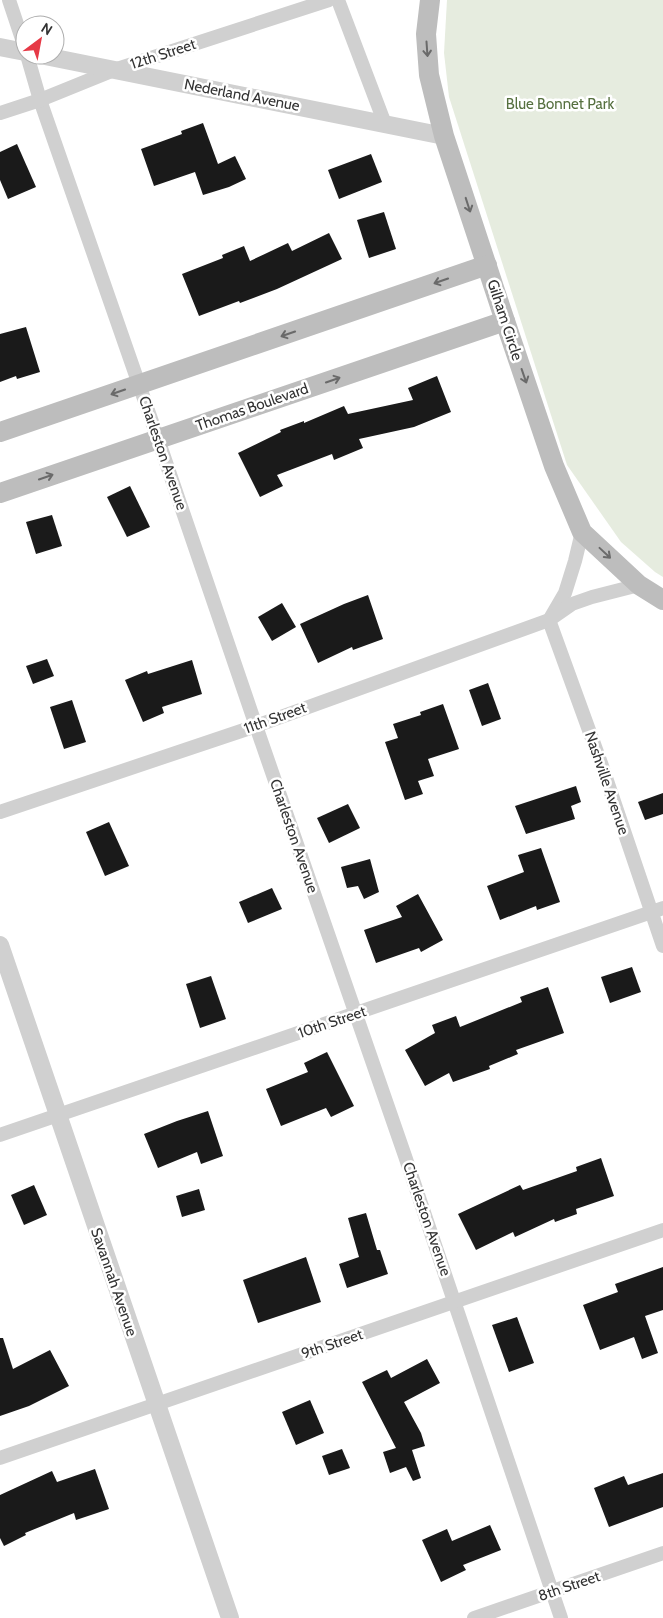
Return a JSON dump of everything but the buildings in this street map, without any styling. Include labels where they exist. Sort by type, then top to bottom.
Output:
[{"type":"main road","name":"Gilham Circle","points":[[430,0],[426,34],[429,75],[444,136],[554,466],[582,532],[639,586],[663,600]]},
{"type":"main road","points":[[0,432],[487,265]]},
{"type":"main road","name":"Thomas Boulevard","points":[[0,493],[505,321]]},
{"type":"main road","points":[[0,441],[22,425]]},
{"type":"street","points":[[9,0],[15,18]]},
{"type":"street","name":"12th Street","points":[[0,114],[114,70],[329,0]]},
{"type":"street","points":[[338,0],[385,124]]},
{"type":"street","points":[[0,48],[15,51]]},
{"type":"street","name":"Nederland Avenue","points":[[65,60],[444,136]]},
{"type":"street","name":"Charleston Avenue","points":[[29,65],[356,1014],[561,1618]]},
{"type":"street","points":[[549,620],[565,593],[582,532]]},
{"type":"street","name":"11th Street","points":[[0,812],[256,726],[549,620],[572,604],[592,597],[639,586]]},
{"type":"street","name":"Nashville Avenue","points":[[549,620],[657,910],[663,946]]},
{"type":"street","name":"10th Street","points":[[0,1135],[657,910]]},
{"type":"street","name":"Savannah Avenue","points":[[0,945],[230,1618]]},
{"type":"street","name":"9th Street","points":[[0,1458],[663,1230]]},
{"type":"street","name":"8th Street","points":[[474,1618],[663,1553]]},
{"type":"green space","name":"Blue Bonnet Park","points":[[447,0],[663,0],[663,577],[621,542],[567,465],[449,97],[444,53]]}]
